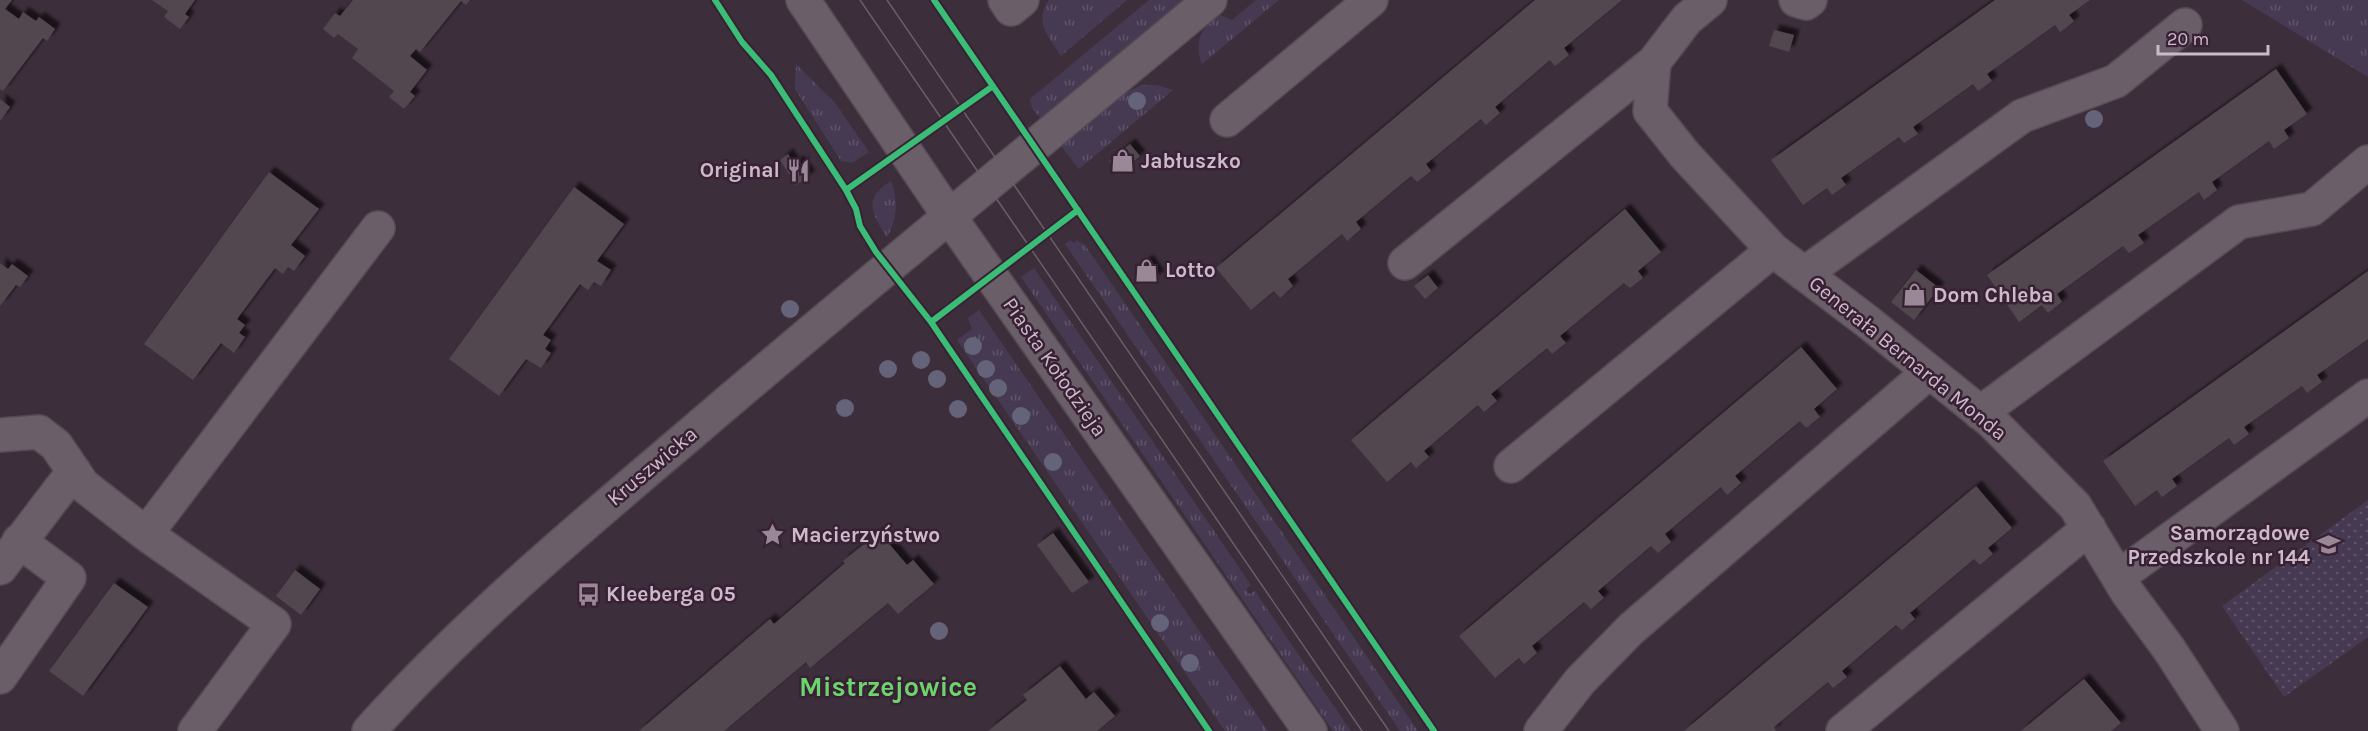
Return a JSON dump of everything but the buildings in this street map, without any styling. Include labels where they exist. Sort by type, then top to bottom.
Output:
[{"type":"street","name":"Piasta Kołodzieja","points":[[803,0],[949,216],[1310,731]]},
{"type":"street","points":[[1005,0],[1011,9],[1022,0]]},
{"type":"street","name":"Kruszwicka","points":[[369,731],[474,622],[542,562],[789,350],[1210,0]]},
{"type":"street","points":[[1227,120],[1371,0]]},
{"type":"street","points":[[1405,263],[1654,62],[1687,19],[1710,0]]},
{"type":"street","points":[[1796,0],[1806,3],[1810,0]]},
{"type":"street","points":[[1804,274],[2022,116],[2116,81],[2185,25]]},
{"type":"street","name":"Generała Bernarda Monda","points":[[1654,62],[1650,111],[1685,156],[1773,250],[1992,422],[2075,506],[2118,577],[2222,731]]},
{"type":"street","points":[[1980,413],[2239,222],[2312,209],[2368,162]]},
{"type":"street","points":[[146,534],[378,228]]},
{"type":"street","points":[[1511,466],[1773,250]]},
{"type":"street","points":[[1541,731],[1580,681],[1630,629],[1929,372]]},
{"type":"street","points":[[2118,577],[2368,396]]},
{"type":"street","points":[[0,435],[39,432],[57,445],[83,485],[146,534],[274,624],[195,731]]},
{"type":"street","points":[[0,568],[74,471]]},
{"type":"street","points":[[1843,731],[2089,528]]},
{"type":"street","points":[[0,677],[69,579],[19,541]]},
{"type":"green space","points":[[1049,0],[1127,0],[1061,56],[1044,29],[1042,15]]},
{"type":"green space","points":[[1149,0],[1183,0],[1041,119],[1032,108],[1030,99]]},
{"type":"green space","points":[[1256,0],[1279,0],[1202,64],[1198,50],[1207,24],[1218,14],[1232,20]]},
{"type":"green space","points":[[2242,0],[2368,0],[2368,77]]},
{"type":"green space","points":[[796,64],[836,104],[869,152],[852,163],[841,161],[795,89]]},
{"type":"green space","points":[[1142,85],[1157,85],[1173,90],[1079,169],[1061,146],[1123,94]]},
{"type":"green space","points":[[891,181],[896,209],[887,237],[877,221],[873,200],[882,187]]},
{"type":"green space","points":[[1071,240],[1074,243],[1076,240],[1085,245],[1418,731],[1400,731],[1065,244]]},
{"type":"green space","points":[[1034,268],[1251,585],[1246,589],[1249,594],[1255,591],[1351,731],[1333,731],[1021,277]]},
{"type":"green space","points":[[979,310],[1268,731],[1225,731],[957,340],[972,329],[968,318]]},
{"type":"green space","name":"Samorządowe Przedszkole nr 144","points":[[2368,500],[2368,637],[2284,697],[2222,606]]},
{"type":"tram line","points":[[860,0],[1362,731]]},
{"type":"tram line","points":[[887,0],[1389,731]]},
{"type":"cycle path","points":[[715,0],[742,42],[771,75],[846,190],[856,209],[860,226],[876,252],[931,322],[1209,731]]},
{"type":"cycle path","points":[[934,0],[1434,731]]},
{"type":"cycle path","points":[[846,190],[993,86]]},
{"type":"cycle path","points":[[931,322],[1078,210]]},
{"type":"place","name":"Jabłuszko","points":[[1123,161]]},
{"type":"place","name":"Original","points":[[798,170]]},
{"type":"place","name":"Lotto","points":[[1147,270]]},
{"type":"place","name":"Dom Chleba","points":[[1915,295]]},
{"type":"place","name":"Macierzyństwo","points":[[773,535]]},
{"type":"place","name":"Samorządowe Przedszkole nr 144","points":[[2328,545]]},
{"type":"place","name":"Kleeberga 05","points":[[588,594]]},
{"type":"district","name":"Mistrzejowice","points":[[888,687]]}]
